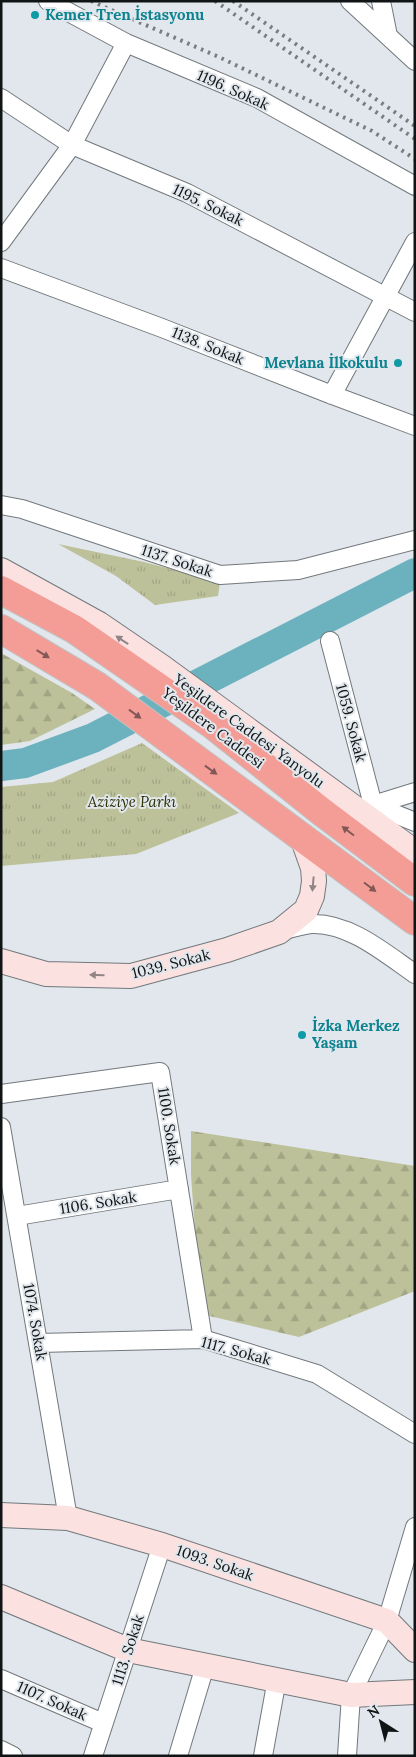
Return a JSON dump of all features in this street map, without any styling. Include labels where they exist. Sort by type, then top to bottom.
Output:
[{"type":"highway","name":"Yeşildere Caddesi","points":[[1,590],[156,674],[224,723],[322,812],[415,882]]},
{"type":"highway","points":[[1,629],[97,686],[415,921]]},
{"type":"main road","name":"Yeşildere Caddesi Yanyolu","points":[[1,570],[99,624],[156,674]]},
{"type":"main road","name":"Yeşildere Caddesi Yanyolu","points":[[224,723],[415,852]]},
{"type":"main road","points":[[302,837],[313,868],[314,881],[309,917]]},
{"type":"main road","name":"1039. Sokak","points":[[1,961],[46,974],[131,976],[227,950],[279,932],[309,917]]},
{"type":"main road","name":"1093. Sokak","points":[[1,1515],[68,1518],[162,1545],[387,1621],[415,1650]]},
{"type":"main road","points":[[1,1598],[128,1650],[351,1694],[415,1692]]},
{"type":"street","name":"1196. Sokak","points":[[48,1],[126,43],[257,98],[415,186]]},
{"type":"street","points":[[350,1],[415,61]]},
{"type":"street","points":[[381,1],[388,36]]},
{"type":"street","points":[[1,242],[72,145],[126,43]]},
{"type":"street","name":"1195. Sokak","points":[[1,98],[72,145],[187,193],[415,312]]},
{"type":"street","points":[[332,396],[415,242]]},
{"type":"street","name":"1138. Sokak","points":[[1,268],[162,328],[332,396],[415,426]]},
{"type":"street","name":"1137. Sokak","points":[[1,505],[22,509],[220,575],[298,570],[415,540]]},
{"type":"street","name":"1059. Sokak","points":[[330,641],[373,805]]},
{"type":"street","points":[[373,805],[415,792]]},
{"type":"street","points":[[373,805],[415,822]]},
{"type":"street","points":[[309,917],[366,940],[415,974]]},
{"type":"street","name":"1100. Sokak","points":[[1,1094],[160,1072],[204,1339]]},
{"type":"street","name":"1074. Sokak","points":[[1,1127],[7,1193],[17,1216],[68,1518]]},
{"type":"street","name":"1106. Sokak","points":[[17,1216],[179,1189]]},
{"type":"street","name":"1117. Sokak","points":[[39,1343],[204,1339],[317,1374],[415,1434]]},
{"type":"street","points":[[347,1756],[351,1694],[387,1621],[415,1527]]},
{"type":"street","name":"1113. Sokak","points":[[93,1756],[162,1545]]},
{"type":"street","points":[[178,1756],[205,1666]]},
{"type":"street","name":"1107. Sokak","points":[[1,1679],[103,1723]]},
{"type":"street","points":[[263,1756],[277,1679]]},
{"type":"street","points":[[1,1750],[13,1756]]},
{"type":"green space","points":[[58,544],[144,562],[220,582],[218,596],[155,605],[116,576]]},
{"type":"green space","points":[[1,653],[72,693],[95,709],[30,741],[1,745]]},
{"type":"green space","name":"Aziziye Parkı","points":[[142,743],[239,813],[136,854],[1,866],[1,787],[53,782]]},
{"type":"green space","points":[[191,1131],[415,1166],[415,1291],[299,1337],[201,1314],[191,1175]]},
{"type":"waterway","points":[[1,766],[25,763],[93,738],[415,573]]},
{"type":"railway","points":[[91,1],[219,57],[372,131],[415,159]]},
{"type":"railway","points":[[215,1],[415,139]]},
{"type":"railway","points":[[233,1],[415,126]]},
{"type":"place","name":"Kemer Tren İstasyonu","points":[[35,15]]},
{"type":"place","name":"Mevlana İlkokulu","points":[[398,363]]},
{"type":"place","name":"İzka Merkez Yaşam","points":[[302,1035]]}]
